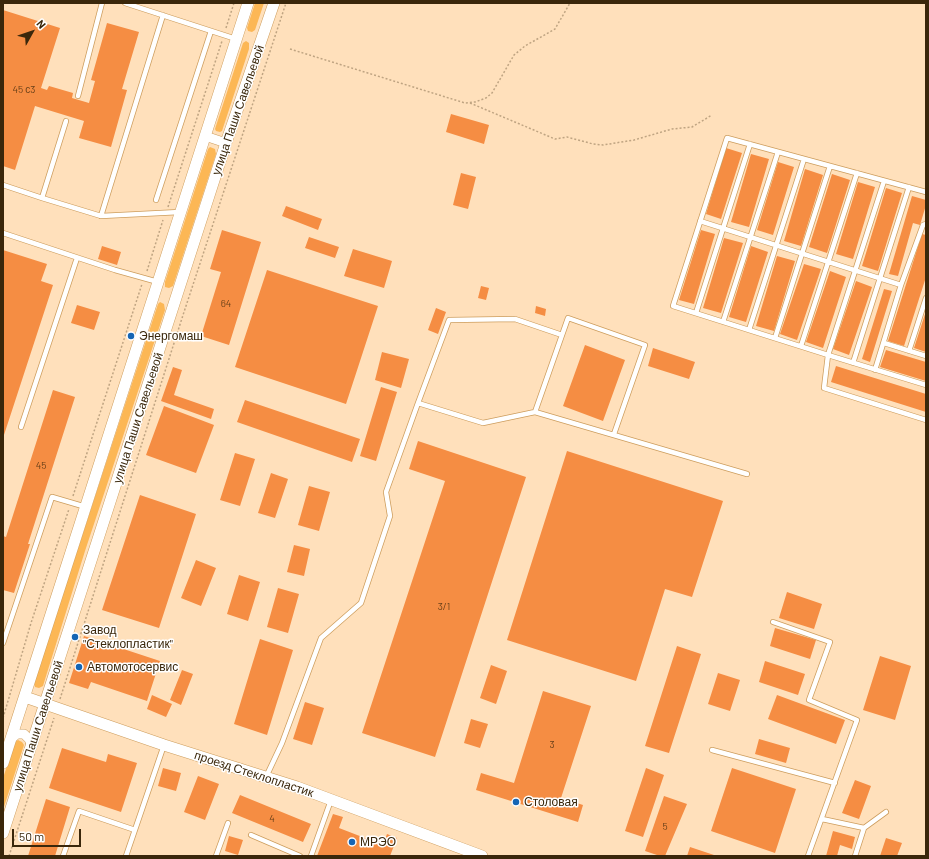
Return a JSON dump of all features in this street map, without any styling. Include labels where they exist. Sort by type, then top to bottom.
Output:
[{"type":"street","name":"улица Паши Савельевой","points":[[3,763],[8,740],[25,697],[248,3]]},
{"type":"street","name":"улица Паши Савельевой","points":[[3,833],[226,143],[274,3]]},
{"type":"street","points":[[205,136],[226,143]]},
{"type":"street","name":"проезд Стеклопластик","points":[[25,697],[164,745],[266,777],[482,856]]},
{"type":"street","points":[[8,740],[17,734],[24,734],[29,739],[32,746]]},
{"type":"lane","points":[[78,96],[102,3]]},
{"type":"lane","points":[[125,3],[236,39]]},
{"type":"lane","points":[[101,216],[162,15]]},
{"type":"lane","points":[[156,200],[211,31]]},
{"type":"lane","points":[[42,198],[66,121]]},
{"type":"lane","points":[[926,192],[728,138],[673,306],[926,385]]},
{"type":"lane","points":[[696,313],[750,144]]},
{"type":"lane","points":[[724,322],[778,152]]},
{"type":"lane","points":[[749,330],[804,159]]},
{"type":"lane","points":[[775,338],[830,166]]},
{"type":"lane","points":[[801,346],[857,173]]},
{"type":"lane","points":[[884,181],[828,355],[824,388],[926,420]]},
{"type":"lane","points":[[3,185],[101,216],[180,212]]},
{"type":"lane","points":[[853,363],[910,187]]},
{"type":"lane","points":[[700,221],[901,285]]},
{"type":"lane","points":[[875,370],[901,285],[923,225],[926,224]]},
{"type":"lane","points":[[3,233],[77,258],[158,282]]},
{"type":"lane","points":[[21,427],[77,258]]},
{"type":"lane","points":[[909,351],[926,298]]},
{"type":"lane","points":[[535,412],[568,318],[645,345],[614,434]]},
{"type":"lane","points":[[266,777],[282,743],[321,638],[361,603],[390,516],[386,492],[449,320],[515,319],[562,335]]},
{"type":"lane","points":[[884,343],[926,356]]},
{"type":"lane","points":[[418,404],[483,423],[535,412],[747,474]]},
{"type":"lane","points":[[3,643],[52,497],[86,507]]},
{"type":"lane","points":[[773,622],[830,642],[809,700],[857,720],[808,856]]},
{"type":"lane","points":[[126,856],[164,745]]},
{"type":"lane","points":[[712,750],[834,783]]},
{"type":"lane","points":[[311,856],[331,800]]},
{"type":"lane","points":[[63,856],[78,811],[135,830]]},
{"type":"lane","points":[[855,856],[864,828],[886,812]]},
{"type":"lane","points":[[822,819],[864,828]]},
{"type":"lane","points":[[216,856],[228,823]]},
{"type":"lane","points":[[251,835],[300,856]]},
{"type":"path","points":[[3,718],[31,623],[234,3]]},
{"type":"path","points":[[9,856],[184,312],[286,3]]},
{"type":"path","points":[[468,103],[486,98],[492,93],[514,55],[525,46],[555,29],[570,3]]},
{"type":"path","points":[[290,49],[468,103],[555,139],[567,137],[603,145],[634,140],[672,129],[692,127],[712,115]]},
{"type":"shaded area","points":[[255,3],[264,3],[255,30],[252,32],[248,31],[247,28]]},
{"type":"shaded area","points":[[246,41],[249,43],[249,49],[222,131],[216,131],[215,129],[243,43]]},
{"type":"shaded area","points":[[210,147],[215,149],[216,154],[173,286],[169,288],[165,287],[165,282],[208,149]]},
{"type":"shaded area","points":[[160,302],[164,304],[165,310],[85,551],[43,686],[39,688],[35,687],[34,683],[158,304]]},
{"type":"shaded area","points":[[18,740],[24,745],[3,810],[3,778],[15,742]]},
{"type":"building","points":[[3,10],[60,28],[41,88],[47,90],[49,86],[73,93],[72,98],[89,103],[95,81],[91,80],[107,23],[139,32],[122,89],[127,90],[111,147],[79,138],[84,121],[35,106],[15,170],[3,166]]},
{"type":"building","points":[[451,114],[489,125],[484,144],[446,132]]},
{"type":"building","points":[[726,148],[742,153],[721,219],[706,214]]},
{"type":"building","points":[[751,154],[769,159],[749,227],[731,222]]},
{"type":"building","points":[[778,162],[794,167],[773,235],[757,230]]},
{"type":"building","points":[[805,169],[823,175],[801,246],[784,241]]},
{"type":"building","points":[[461,173],[476,177],[468,209],[453,205]]},
{"type":"building","points":[[832,174],[850,180],[827,253],[809,247]]},
{"type":"building","points":[[858,182],[875,187],[853,259],[836,254]]},
{"type":"building","points":[[886,188],[902,193],[878,271],[862,266]]},
{"type":"building","points":[[912,196],[926,200],[926,205],[920,225],[913,223],[898,276],[889,274]]},
{"type":"building","points":[[286,206],[322,219],[318,230],[282,216]]},
{"type":"building","points":[[222,230],[261,242],[229,345],[201,336],[221,272],[210,269]]},
{"type":"building","points":[[701,230],[715,234],[694,304],[679,300]]},
{"type":"building","points":[[922,234],[926,235],[926,277],[904,346],[888,341]]},
{"type":"building","points":[[309,237],[339,247],[335,258],[305,248]]},
{"type":"building","points":[[724,238],[743,243],[721,313],[703,308]]},
{"type":"building","points":[[102,246],[121,252],[117,265],[98,259]]},
{"type":"building","points":[[751,246],[768,252],[746,322],[729,317]]},
{"type":"building","points":[[353,249],[392,261],[384,288],[344,276]]},
{"type":"building","points":[[3,250],[47,264],[41,281],[53,285],[3,438]]},
{"type":"building","points":[[777,256],[795,261],[774,331],[756,326]]},
{"type":"building","points":[[804,264],[821,269],[797,340],[780,334]]},
{"type":"building","points":[[267,270],[378,306],[346,404],[235,367]]},
{"type":"building","points":[[830,271],[846,277],[823,348],[806,342]]},
{"type":"building","points":[[856,281],[872,287],[849,355],[833,349]]},
{"type":"building","points":[[481,286],[489,288],[486,300],[478,298]]},
{"type":"building","points":[[884,289],[892,291],[870,362],[862,359]]},
{"type":"building","points":[[77,305],[100,312],[94,330],[71,323]]},
{"type":"building","points":[[536,306],[546,309],[545,316],[535,313]]},
{"type":"building","points":[[436,308],[446,312],[438,334],[428,330]]},
{"type":"building","points":[[926,311],[926,352],[914,348]]},
{"type":"building","points":[[585,345],[625,360],[603,421],[563,406]]},
{"type":"building","points":[[653,348],[695,362],[689,379],[648,366]]},
{"type":"building","points":[[886,350],[926,362],[926,381],[880,367]]},
{"type":"building","points":[[382,352],[409,359],[401,388],[375,380]]},
{"type":"building","points":[[836,366],[926,394],[926,412],[831,382]]},
{"type":"building","points":[[173,367],[182,370],[174,395],[214,409],[211,419],[161,401]]},
{"type":"building","points":[[381,387],[397,392],[376,461],[360,456]]},
{"type":"building","points":[[53,390],[75,397],[14,593],[3,590],[3,536],[6,537]]},
{"type":"building","points":[[245,400],[360,439],[352,462],[237,422]]},
{"type":"building","points":[[164,406],[214,425],[196,473],[146,455]]},
{"type":"building","points":[[418,441],[526,477],[435,757],[362,733],[445,481],[409,469]]},
{"type":"building","points":[[567,451],[723,501],[692,597],[665,589],[636,681],[507,640]]},
{"type":"building","points":[[235,453],[255,459],[240,506],[220,500]]},
{"type":"building","points":[[271,473],[288,479],[275,518],[258,513]]},
{"type":"building","points":[[309,486],[330,492],[319,531],[298,525]]},
{"type":"building","points":[[140,495],[196,514],[159,628],[102,610]]},
{"type":"building","points":[[294,545],[310,549],[304,576],[287,572]]},
{"type":"building","points":[[196,560],[216,568],[201,606],[181,598]]},
{"type":"building","points":[[239,575],[260,582],[248,621],[227,614]]},
{"type":"building","points":[[278,588],[299,594],[288,633],[267,627]]},
{"type":"building","points":[[787,592],[822,604],[814,629],[779,618]]},
{"type":"building","points":[[775,628],[816,640],[810,659],[770,646]]},
{"type":"building","points":[[84,636],[160,661],[147,701],[91,682],[88,689],[69,683]]},
{"type":"building","points":[[260,639],[293,650],[267,735],[234,724]]},
{"type":"building","points":[[677,646],[701,654],[669,753],[645,746]]},
{"type":"building","points":[[880,656],[911,666],[895,720],[863,710]]},
{"type":"building","points":[[765,661],[805,674],[798,695],[759,682]]},
{"type":"building","points":[[491,665],[507,671],[496,704],[480,698]]},
{"type":"building","points":[[182,670],[193,674],[181,705],[170,700]]},
{"type":"building","points":[[718,673],[740,680],[730,711],[708,704]]},
{"type":"building","points":[[543,691],[591,706],[561,798],[583,805],[578,822],[476,790],[481,773],[514,783]]},
{"type":"building","points":[[152,695],[172,704],[166,717],[147,709]]},
{"type":"building","points":[[777,695],[845,720],[836,744],[768,719]]},
{"type":"building","points":[[305,702],[324,708],[312,745],[293,739]]},
{"type":"building","points":[[471,719],[488,724],[480,748],[464,743]]},
{"type":"building","points":[[759,739],[790,748],[786,763],[755,754]]},
{"type":"building","points":[[62,748],[106,762],[108,754],[137,763],[121,812],[49,788]]},
{"type":"building","points":[[163,768],[181,773],[176,791],[158,786]]},
{"type":"building","points":[[646,768],[664,775],[643,837],[625,831]]},
{"type":"building","points":[[732,768],[796,789],[775,853],[711,831]]},
{"type":"building","points":[[198,776],[219,784],[205,820],[184,812]]},
{"type":"building","points":[[855,780],[871,786],[859,819],[842,813]]},
{"type":"building","points":[[240,795],[311,824],[303,842],[232,813]]},
{"type":"building","points":[[664,796],[687,804],[665,856],[660,856],[645,851]]},
{"type":"building","points":[[46,799],[70,807],[55,856],[28,856]]},
{"type":"building","points":[[333,814],[343,817],[339,828],[383,845],[387,834],[397,838],[390,856],[317,856]]},
{"type":"building","points":[[833,831],[855,837],[852,849],[840,845],[837,856],[826,856]]},
{"type":"building","points":[[229,836],[243,840],[238,855],[225,851]]},
{"type":"building","points":[[886,838],[902,843],[897,856],[880,856]]},
{"type":"building","points":[[690,847],[717,856],[687,856]]},
{"type":"place","name":"Энергомаш","points":[[131,336]]},
{"type":"place","name":"Завод \"Стеклопластик\"","points":[[75,637]]},
{"type":"place","name":"Автомотосервис","points":[[79,667]]},
{"type":"place","name":"Столовая","points":[[516,802]]},
{"type":"place","name":"МРЭО","points":[[352,842]]}]
